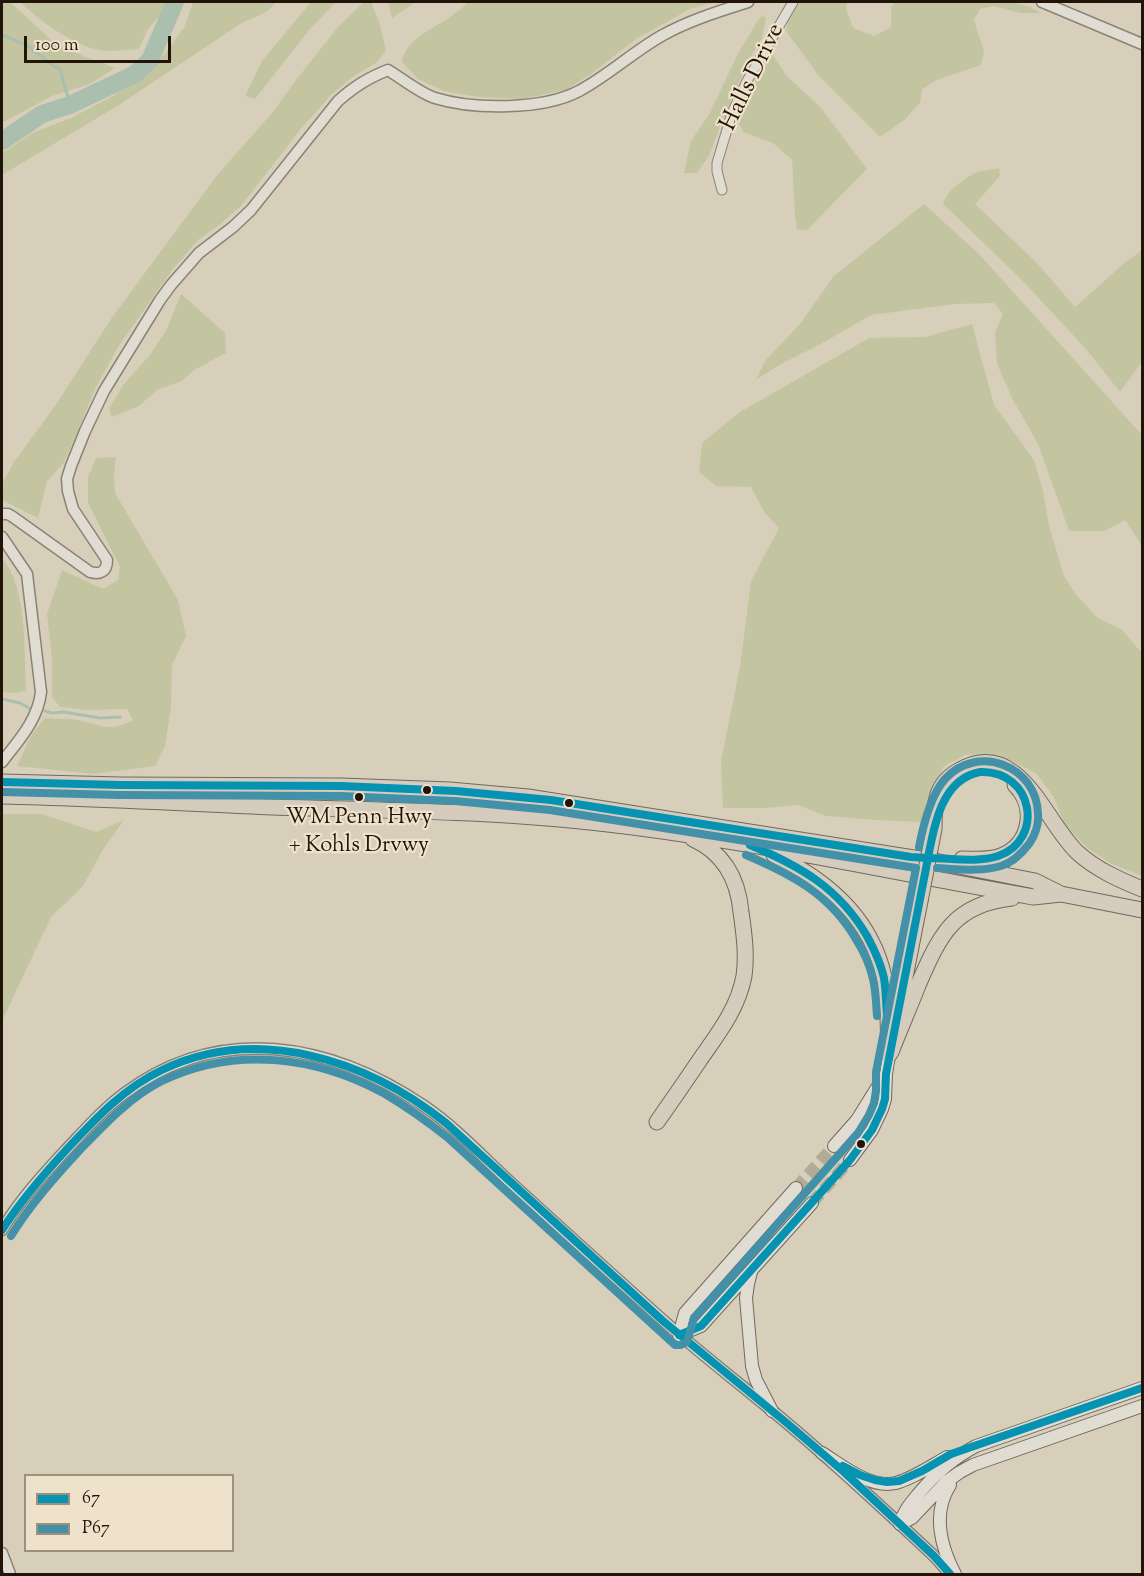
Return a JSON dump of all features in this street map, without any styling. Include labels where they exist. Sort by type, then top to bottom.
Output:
[{"type":"highway","points":[[934,830],[935,801],[947,779],[957,771],[973,764],[999,765],[1012,771],[1024,781],[1079,854],[1111,876],[1143,889]]},
{"type":"highway","points":[[889,1055],[920,901],[934,830],[945,798],[950,789],[971,774],[989,772],[1004,777],[1021,791],[1028,805],[1028,821],[1023,836],[1012,849],[1003,855],[980,860],[911,857]]},
{"type":"highway","points":[[2,782],[275,807],[469,812],[592,822],[679,833],[1033,897]]},
{"type":"highway","points":[[2,796],[341,786],[483,793],[551,800],[911,857],[1035,881],[1061,894],[1143,910]]},
{"type":"highway","points":[[657,1122],[727,1021],[741,988],[746,956],[740,899],[732,875],[711,850],[679,833]]},
{"type":"highway","points":[[749,845],[786,861],[821,882],[838,897],[860,924],[875,952],[884,979],[889,1055]]},
{"type":"highway","points":[[889,1055],[932,952],[947,930],[962,916],[987,903],[1003,899],[1061,894]]},
{"type":"main road","points":[[850,1160],[872,1130],[882,1109],[889,1055]]},
{"type":"main road","points":[[834,1146],[857,1120],[886,1074]]},
{"type":"main road","points":[[679,1335],[685,1313],[796,1188]]},
{"type":"main road","points":[[679,1335],[701,1326],[812,1203]]},
{"type":"main road","points":[[753,1268],[746,1298],[753,1366],[756,1380],[772,1411]]},
{"type":"main road","points":[[822,1454],[867,1479],[894,1483],[922,1471],[951,1454],[1143,1388]]},
{"type":"main road","points":[[900,1524],[912,1518],[946,1482],[960,1472],[987,1459],[1143,1406]]},
{"type":"main road","points":[[900,1524],[904,1511],[934,1476],[954,1458],[976,1446]]},
{"type":"main road","points":[[955,1575],[940,1532],[940,1510],[945,1492],[960,1472]]},
{"type":"street","points":[[2,514],[13,517],[90,572],[102,573],[107,560],[73,509],[67,479],[70,465],[104,391],[160,300],[185,269],[199,253],[242,219],[338,101],[353,87],[388,70],[433,97],[455,102],[500,106],[539,104],[566,98],[588,86],[668,32],[748,2]]},
{"type":"street","name":"Halls Drive","points":[[722,190],[717,163],[732,113],[747,81],[793,2]]},
{"type":"street","points":[[1042,2],[1143,44]]},
{"type":"street","points":[[2,537],[27,574],[41,692],[40,702],[33,719],[2,762]]},
{"type":"street","points":[[2,1230],[14,1211],[90,1124],[114,1101],[144,1080],[178,1062],[220,1051],[249,1048],[292,1050],[326,1058],[366,1073],[404,1093],[438,1116],[679,1335],[822,1454],[934,1556],[950,1575]]},
{"type":"street","points":[[2,1553],[10,1575]]},
{"type":"green space","points":[[2,2],[10,2],[58,46],[115,68],[90,84],[52,96],[2,123]]},
{"type":"green space","points":[[20,2],[166,2],[162,13],[148,29],[139,49],[106,51],[72,40],[37,17]]},
{"type":"green space","points":[[193,2],[277,2],[266,12],[240,24],[119,105],[2,175],[2,153],[32,133],[73,117],[113,96],[146,73],[167,51],[185,26]]},
{"type":"green space","points":[[311,2],[336,2],[310,29],[255,99],[245,96],[262,61]]},
{"type":"green space","points":[[364,2],[371,2],[380,24],[386,51],[376,63],[354,76],[331,95],[300,130],[241,206],[199,239],[173,269],[118,347],[95,389],[63,464],[47,481],[38,518],[2,500],[2,484],[14,462],[55,406],[113,316],[218,174],[272,113],[338,27]]},
{"type":"green space","points":[[388,2],[416,2],[392,18]]},
{"type":"green space","points":[[469,2],[715,2],[690,9],[636,39],[566,90],[522,99],[478,97],[444,91],[418,79],[402,62],[404,54],[414,41]]},
{"type":"green space","points":[[800,2],[847,2],[846,9],[853,28],[874,36],[891,27],[891,7],[895,2],[1011,2],[1028,6],[1041,13],[1020,13],[993,6],[980,9],[974,20],[984,51],[981,65],[937,80],[922,89],[920,103],[903,121],[880,137],[819,76],[786,31],[788,18]]},
{"type":"green space","points":[[763,15],[766,18],[762,38],[751,56],[709,156],[697,173],[684,173],[691,141],[709,114],[739,52]]},
{"type":"green space","points":[[773,55],[786,75],[821,108],[867,169],[807,230],[797,229],[792,160],[773,143],[743,132],[738,121],[758,78]]},
{"type":"green space","points":[[999,168],[1000,176],[975,204],[1037,263],[1075,307],[1142,250],[1142,362],[1120,392],[1086,349],[1019,277],[943,204],[952,190],[966,179],[978,172]]},
{"type":"green space","points":[[924,204],[979,254],[1142,435],[1142,546],[1125,520],[1104,531],[1069,531],[1038,444],[1013,400],[997,364],[995,332],[1003,314],[994,303],[955,304],[871,315],[756,380],[765,361],[800,324],[834,276]]},
{"type":"green space","points":[[181,294],[225,333],[226,353],[194,370],[182,381],[157,390],[139,406],[112,417],[109,409],[123,385],[149,356],[166,331]]},
{"type":"green space","points":[[972,324],[994,405],[1034,460],[1043,491],[1049,526],[1064,576],[1077,596],[1098,618],[1122,630],[1142,652],[1142,876],[1112,864],[1087,848],[1065,825],[1054,798],[1037,774],[1010,760],[990,754],[965,755],[943,767],[924,818],[920,822],[826,816],[798,805],[723,808],[721,761],[740,667],[751,581],[779,528],[764,512],[751,487],[716,486],[699,472],[702,443],[740,412],[869,338],[925,337]]},
{"type":"green space","points":[[116,457],[115,493],[178,600],[186,636],[172,665],[171,707],[165,746],[155,766],[93,774],[17,766],[32,734],[45,718],[74,719],[111,727],[133,720],[127,709],[87,710],[60,707],[52,697],[52,659],[47,614],[62,570],[103,589],[118,580],[120,567],[88,503],[88,477],[96,458]]},
{"type":"green space","points":[[2,558],[16,586],[23,621],[26,691],[14,693],[2,692]]},
{"type":"green space","points":[[2,814],[42,814],[96,832],[124,820],[102,851],[83,886],[51,917],[2,1021]]},
{"type":"waterway","points":[[2,141],[42,114],[70,105],[135,74],[150,60],[175,2]]},
{"type":"waterway","points":[[2,35],[27,45],[60,69],[70,105]]},
{"type":"waterway","points":[[2,699],[20,703],[29,708]]},
{"type":"waterway","points":[[45,711],[100,718],[120,717]]},
{"type":"tunnel","points":[[796,1188],[834,1146]]},
{"type":"tunnel","points":[[812,1203],[850,1160]]},
{"type":"transit line","name":"P67","points":[[919,847],[925,820],[936,793],[945,779],[958,768],[973,763],[989,762],[1004,765],[1017,772],[1028,783],[1035,797],[1038,822],[1033,837],[1020,854],[1009,863],[993,868],[969,870],[937,868]]},
{"type":"transit line","name":"67","points":[[980,772],[998,774],[1012,782],[1022,793],[1027,807],[1027,822],[1023,836],[1013,848],[990,858],[972,860],[928,858],[937,818],[948,794],[967,776],[980,772]]},
{"type":"transit line","name":"67","points":[[2,782],[341,786],[456,791],[551,800],[928,858]]},
{"type":"transit line","name":"P67","points":[[2,792],[341,796],[455,801],[550,810],[916,868],[876,1072],[874,1103],[869,1115],[858,1133],[745,1261]]},
{"type":"transit line","name":"67","points":[[750,845],[802,870],[844,904],[870,941],[881,967],[885,983],[887,1015]]},
{"type":"transit line","name":"P67","points":[[746,855],[780,870],[809,888],[823,899],[847,925],[870,969],[875,988],[877,1016]]},
{"type":"transit line","name":"67","points":[[679,1335],[701,1326],[850,1160],[872,1130],[885,1099],[886,1074],[928,858]]},
{"type":"transit line","name":"67","points":[[2,1230],[33,1188],[89,1126],[111,1104],[148,1077],[162,1070],[199,1056],[236,1050],[273,1050],[310,1056],[347,1066],[382,1082],[415,1101],[446,1123],[663,1321],[844,1472],[934,1556],[950,1574]]},
{"type":"transit line","name":"P67","points":[[11,1236],[52,1181],[128,1103],[162,1081],[190,1070],[218,1063],[246,1060],[275,1060],[331,1071],[385,1094],[409,1109],[448,1138],[675,1345],[687,1342],[694,1318],[769,1235]]},
{"type":"transit line","name":"67","points":[[843,1466],[875,1480],[899,1481],[951,1454],[1142,1388]]},
{"type":"place","name":"WM Penn Hwy + Kohls Drvwy","points":[[359,797]]}]
